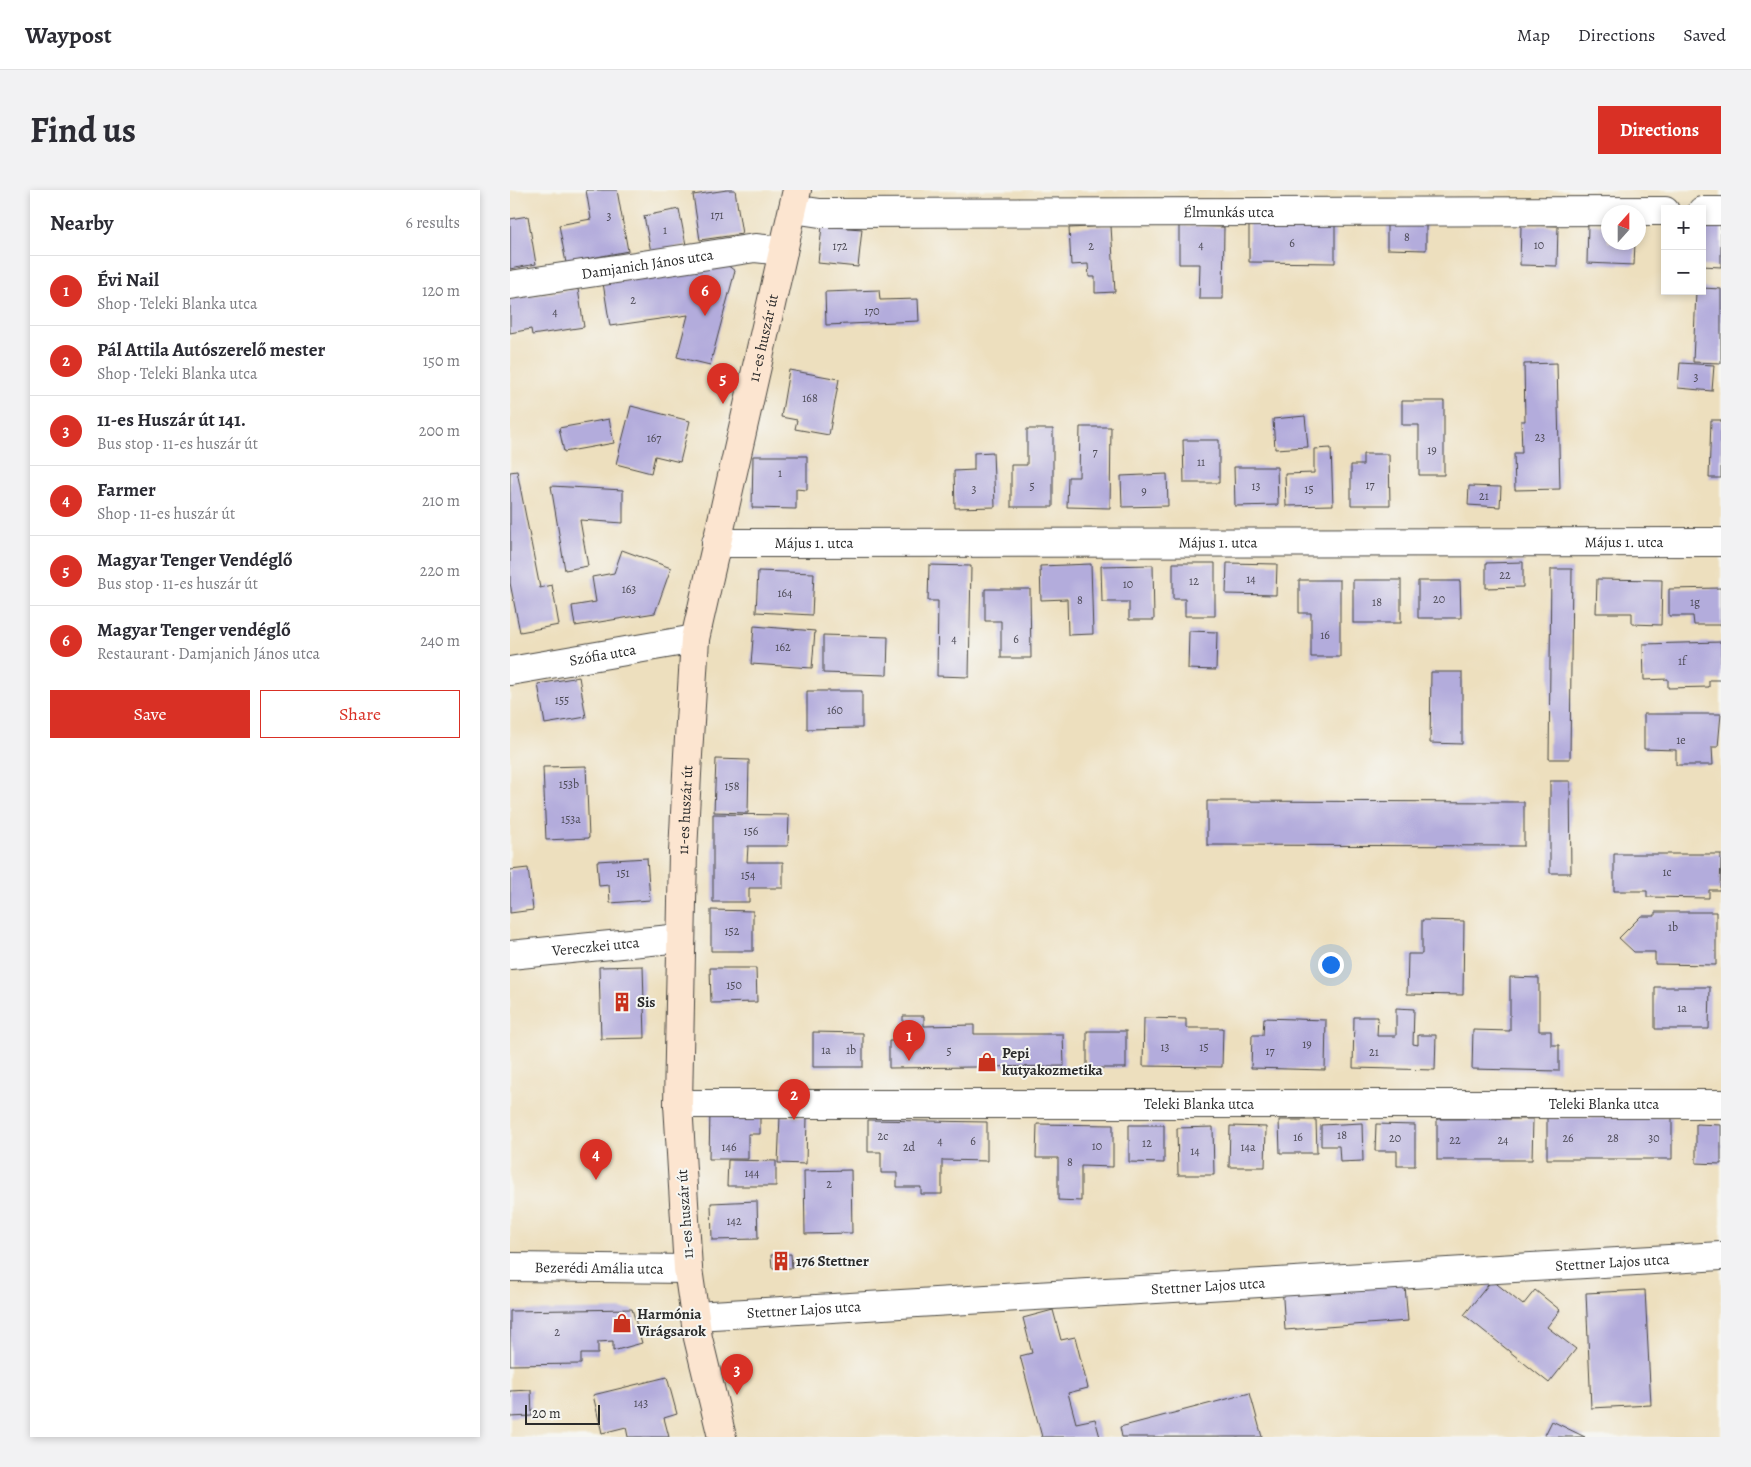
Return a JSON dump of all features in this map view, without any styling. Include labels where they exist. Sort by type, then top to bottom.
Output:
[{"type":"main road","name":"11-es huszár út","points":[[722,1437],[695,1316],[688,1269],[678,1104],[683,852],[695,639],[795,199]]},
{"type":"street","name":"Élmunkás utca","points":[[795,199],[820,213],[1661,211]]},
{"type":"street","points":[[1706,211],[1721,211]]},
{"type":"street","name":"Damjanich János utca","points":[[510,284],[755,248],[783,251]]},
{"type":"street","name":"Május 1. utca","points":[[716,543],[1721,542]]},
{"type":"street","name":"Szófia utca","points":[[510,671],[695,639]]},
{"type":"street","name":"Vereczkei utca","points":[[510,955],[681,938]]},
{"type":"street","name":"Teleki Blanka utca","points":[[678,1104],[1721,1104]]},
{"type":"street","name":"Stettner Lajos utca","points":[[695,1316],[1721,1256]]},
{"type":"street","name":"Bezerédi Amália utca","points":[[510,1267],[688,1269]]},
{"type":"building","points":[[586,190],[617,190],[628,251],[566,263],[559,225],[591,219]]},
{"type":"building","points":[[735,190],[742,234],[700,240],[693,195]]},
{"type":"building","points":[[679,209],[686,245],[651,252],[644,216]]},
{"type":"building","points":[[528,216],[536,264],[510,269],[510,219]]},
{"type":"building","points":[[1706,222],[1721,223],[1721,267],[1706,266]]},
{"type":"building","points":[[1249,223],[1335,224],[1335,263],[1249,262]]},
{"type":"building","points":[[1387,224],[1426,224],[1426,250],[1387,249]]},
{"type":"building","points":[[1588,224],[1601,225],[1601,250],[1635,250],[1634,265],[1587,263]]},
{"type":"building","points":[[1521,225],[1558,226],[1557,266],[1520,265]]},
{"type":"building","points":[[822,226],[862,229],[858,267],[818,263]]},
{"type":"building","points":[[1111,226],[1115,292],[1095,293],[1095,277],[1089,277],[1088,264],[1071,265],[1069,228]]},
{"type":"building","points":[[1179,226],[1224,227],[1223,299],[1199,299],[1200,264],[1179,264]]},
{"type":"building","points":[[727,265],[735,271],[710,365],[677,357],[688,315],[610,326],[603,283]]},
{"type":"building","points":[[1706,288],[1721,289],[1721,363],[1693,362],[1696,295],[1706,295]]},
{"type":"building","points":[[578,289],[584,327],[532,335],[531,329],[510,333],[510,299]]},
{"type":"building","points":[[879,290],[880,300],[918,299],[919,321],[826,325],[825,292]]},
{"type":"building","points":[[1557,363],[1560,489],[1515,490],[1514,453],[1522,453],[1521,421],[1525,421],[1524,364]]},
{"type":"building","points":[[1680,363],[1714,365],[1712,391],[1678,388]]},
{"type":"building","points":[[789,370],[839,379],[829,435],[795,429],[797,420],[781,417]]},
{"type":"building","points":[[1402,401],[1444,401],[1444,475],[1419,475],[1419,425],[1402,425]]},
{"type":"building","points":[[631,406],[690,421],[680,462],[655,456],[651,473],[616,464]]},
{"type":"building","points":[[1305,416],[1308,447],[1275,449],[1273,419]]},
{"type":"building","points":[[609,419],[614,443],[564,452],[559,428]]},
{"type":"building","points":[[1711,420],[1721,420],[1721,478],[1709,478]]},
{"type":"building","points":[[1080,427],[1111,427],[1110,508],[1067,507],[1068,477],[1079,477]]},
{"type":"building","points":[[1027,429],[1053,429],[1053,507],[1011,507],[1011,465],[1027,465]]},
{"type":"building","points":[[1183,440],[1219,440],[1219,483],[1184,483]]},
{"type":"building","points":[[1331,448],[1333,505],[1286,506],[1285,474],[1314,473],[1314,449]]},
{"type":"building","points":[[993,452],[995,507],[955,508],[954,471],[974,470],[974,453]]},
{"type":"building","points":[[1363,454],[1389,454],[1390,505],[1351,505],[1351,465],[1363,465]]},
{"type":"building","points":[[753,456],[807,456],[807,490],[796,489],[796,509],[752,508]]},
{"type":"building","points":[[1234,467],[1277,467],[1278,505],[1235,506]]},
{"type":"building","points":[[517,471],[540,588],[552,585],[559,625],[520,632],[510,583],[510,472]]},
{"type":"building","points":[[1167,474],[1168,506],[1122,507],[1121,476]]},
{"type":"building","points":[[551,486],[623,490],[623,523],[580,520],[588,566],[565,570]]},
{"type":"building","points":[[1469,486],[1501,487],[1500,507],[1468,505]]},
{"type":"building","points":[[622,550],[671,568],[655,613],[575,626],[572,606],[596,602],[592,577],[614,573]]},
{"type":"building","points":[[1523,562],[1523,587],[1486,588],[1486,563]]},
{"type":"building","points":[[1173,563],[1215,563],[1215,616],[1185,616],[1185,599],[1173,599]]},
{"type":"building","points":[[1227,563],[1277,564],[1276,595],[1226,594]]},
{"type":"building","points":[[1091,564],[1093,634],[1068,635],[1067,599],[1041,600],[1040,566]]},
{"type":"building","points":[[929,565],[971,566],[969,677],[937,676],[938,601],[928,601]]},
{"type":"building","points":[[1153,565],[1154,620],[1129,620],[1129,602],[1102,602],[1101,566]]},
{"type":"building","points":[[1551,569],[1572,569],[1570,759],[1549,759]]},
{"type":"building","points":[[758,571],[814,573],[812,615],[756,612]]},
{"type":"building","points":[[1597,579],[1662,580],[1661,625],[1632,624],[1632,613],[1596,613]]},
{"type":"building","points":[[1299,580],[1340,580],[1340,657],[1311,657],[1311,613],[1299,613]]},
{"type":"building","points":[[1353,580],[1401,580],[1401,623],[1353,623]]},
{"type":"building","points":[[1418,581],[1460,581],[1461,618],[1418,618]]},
{"type":"building","points":[[1721,588],[1721,625],[1694,625],[1693,616],[1669,616],[1669,589]]},
{"type":"building","points":[[985,589],[1030,589],[1031,658],[1001,658],[1001,621],[985,621]]},
{"type":"building","points":[[754,626],[815,631],[812,668],[751,664]]},
{"type":"building","points":[[1189,631],[1217,632],[1216,670],[1188,669]]},
{"type":"building","points":[[823,635],[888,637],[887,675],[823,673]]},
{"type":"building","points":[[1721,642],[1721,680],[1709,680],[1709,687],[1668,688],[1668,679],[1644,680],[1643,644]]},
{"type":"building","points":[[1431,672],[1462,672],[1462,744],[1430,743]]},
{"type":"building","points":[[579,677],[586,717],[545,724],[538,684]]},
{"type":"building","points":[[807,691],[862,691],[862,728],[807,729]]},
{"type":"building","points":[[1644,714],[1721,714],[1718,747],[1712,747],[1713,765],[1676,765],[1676,750],[1644,749]]},
{"type":"building","points":[[716,759],[749,760],[748,813],[714,812]]},
{"type":"building","points":[[586,766],[589,838],[546,840],[543,767]]},
{"type":"building","points":[[1550,781],[1570,781],[1571,873],[1550,873]]},
{"type":"building","points":[[1207,801],[1524,802],[1524,846],[1207,845]]},
{"type":"building","points":[[713,814],[789,815],[788,846],[748,846],[747,862],[783,862],[783,888],[749,888],[749,902],[713,902]]},
{"type":"building","points":[[1614,854],[1721,854],[1720,890],[1709,890],[1709,898],[1647,897],[1647,891],[1614,891]]},
{"type":"building","points":[[647,858],[650,900],[610,903],[609,885],[599,886],[597,861]]},
{"type":"building","points":[[528,868],[533,910],[510,913],[510,870]]},
{"type":"building","points":[[711,910],[753,911],[753,951],[711,951]]},
{"type":"building","points":[[1655,912],[1716,912],[1716,965],[1655,964],[1655,952],[1634,952],[1619,938],[1641,916],[1655,916]]},
{"type":"building","points":[[1422,920],[1464,921],[1463,995],[1407,994],[1408,954],[1422,954]]},
{"type":"building","name":"Sis","points":[[643,966],[645,1038],[601,1039],[599,967]]},
{"type":"building","points":[[710,968],[756,968],[757,1002],[711,1003]]},
{"type":"building","points":[[1510,977],[1539,978],[1539,1031],[1551,1031],[1551,1045],[1559,1045],[1559,1071],[1472,1069],[1473,1030],[1510,1031]]},
{"type":"building","points":[[1655,987],[1710,987],[1709,1029],[1655,1029]]},
{"type":"building","points":[[1396,1008],[1414,1009],[1413,1044],[1418,1045],[1418,1035],[1436,1035],[1435,1070],[1353,1068],[1354,1017],[1378,1017],[1377,1036],[1396,1036]]},
{"type":"building","points":[[903,1016],[924,1016],[924,1026],[974,1025],[974,1034],[1063,1034],[1064,1066],[889,1068],[889,1041],[903,1041]]},
{"type":"building","points":[[1144,1018],[1186,1019],[1186,1028],[1223,1028],[1222,1067],[1143,1066]]},
{"type":"building","points":[[1264,1018],[1326,1020],[1325,1070],[1251,1068],[1252,1035],[1263,1035]]},
{"type":"building","points":[[1087,1031],[1126,1031],[1126,1068],[1087,1068]]},
{"type":"building","points":[[813,1032],[863,1033],[863,1067],[813,1067]]},
{"type":"building","points":[[710,1112],[760,1112],[760,1134],[748,1134],[748,1159],[709,1159]]},
{"type":"building","points":[[780,1116],[807,1117],[806,1164],[778,1163]]},
{"type":"building","points":[[1672,1117],[1672,1159],[1547,1159],[1547,1118]]},
{"type":"building","points":[[1437,1119],[1533,1119],[1532,1160],[1437,1160]]},
{"type":"building","points":[[868,1120],[987,1122],[987,1161],[942,1160],[942,1194],[921,1194],[921,1187],[897,1187],[897,1173],[881,1173],[881,1152],[868,1152]]},
{"type":"building","points":[[1279,1120],[1316,1120],[1317,1153],[1280,1153]]},
{"type":"building","points":[[1362,1123],[1363,1161],[1340,1162],[1339,1146],[1321,1146],[1321,1125]]},
{"type":"building","points":[[1037,1124],[1113,1125],[1113,1167],[1081,1166],[1081,1201],[1058,1200],[1058,1158],[1036,1158]]},
{"type":"building","points":[[1376,1124],[1415,1125],[1415,1166],[1397,1166],[1397,1151],[1375,1151]]},
{"type":"building","points":[[1696,1124],[1721,1125],[1721,1164],[1696,1163]]},
{"type":"building","points":[[1129,1125],[1164,1125],[1164,1163],[1129,1162]]},
{"type":"building","points":[[1230,1126],[1266,1127],[1265,1167],[1229,1167]]},
{"type":"building","points":[[1213,1127],[1214,1175],[1178,1175],[1177,1128]]},
{"type":"building","points":[[728,1160],[776,1161],[776,1186],[727,1186]]},
{"type":"building","points":[[851,1170],[852,1233],[805,1234],[804,1171]]},
{"type":"building","points":[[757,1201],[758,1239],[712,1240],[711,1203]]},
{"type":"building","name":"176 Stettner","points":[[791,1254],[792,1268],[772,1268],[771,1255]]},
{"type":"building","points":[[1404,1275],[1408,1321],[1285,1330],[1282,1284]]},
{"type":"building","points":[[1492,1280],[1523,1305],[1535,1290],[1560,1310],[1547,1327],[1576,1349],[1549,1383],[1464,1315]]},
{"type":"building","points":[[1645,1290],[1651,1405],[1591,1408],[1586,1293]]},
{"type":"building","points":[[632,1309],[642,1343],[613,1351],[613,1341],[598,1342],[598,1354],[581,1354],[581,1364],[510,1365],[510,1311]]},
{"type":"building","points":[[1053,1310],[1061,1340],[1075,1337],[1088,1388],[1068,1393],[1076,1423],[1095,1419],[1100,1437],[1042,1437],[1020,1356],[1032,1353],[1023,1318]]},
{"type":"building","points":[[667,1377],[677,1414],[664,1418],[669,1437],[628,1437],[626,1427],[602,1433],[593,1395]]},
{"type":"building","points":[[531,1390],[532,1416],[510,1417],[510,1391]]},
{"type":"building","points":[[1250,1393],[1262,1437],[1122,1437],[1120,1427]]},
{"type":"building","points":[[1552,1421],[1585,1437],[1544,1437]]},
{"type":"place","name":"Magyar Tenger vendéglő","points":[[705,316]]},
{"type":"place","name":"Magyar Tenger Vendéglő","points":[[723,404]]},
{"type":"place","name":"Sis","points":[[622,1002]]},
{"type":"place","name":"Évi Nail","points":[[909,1061]]},
{"type":"place","name":"Pepi kutyakozmetika","points":[[987,1062]]},
{"type":"place","name":"Pál Attila Autószerelő mester","points":[[794,1120]]},
{"type":"place","name":"Farmer","points":[[596,1180]]},
{"type":"place","name":"176 Stettner","points":[[781,1261]]},
{"type":"place","name":"Harmónia Virágsarok","points":[[622,1323]]},
{"type":"place","name":"11-es Huszár út 141.","points":[[737,1395]]}]
